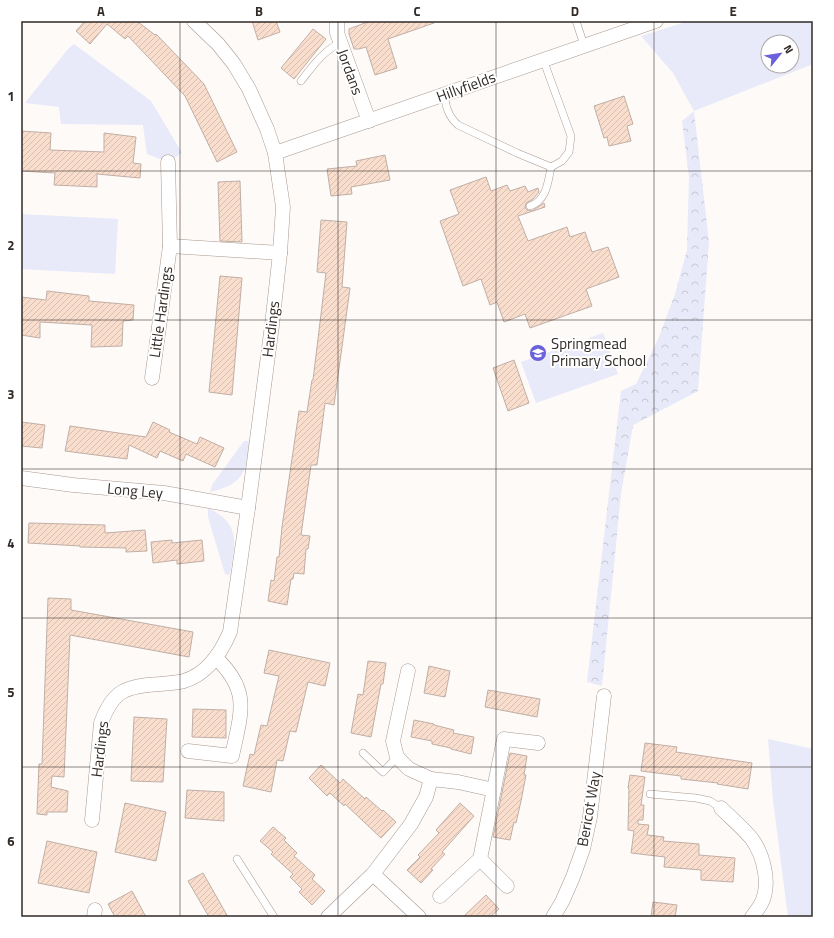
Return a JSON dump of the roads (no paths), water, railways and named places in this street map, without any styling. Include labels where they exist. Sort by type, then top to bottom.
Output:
[{"type":"street","name":"Hardings","points":[[92,820],[101,723],[111,701],[120,693],[131,688],[184,681],[193,677],[216,658],[224,646],[230,632],[272,325],[280,254],[283,207],[275,153],[267,129],[249,89],[238,70],[218,44],[195,21]]},
{"type":"street","name":"Jordans","points":[[337,21],[337,33],[340,43],[369,121]]},
{"type":"street","name":"Hillyfields","points":[[275,153],[656,21]]},
{"type":"street","name":"Little Hardings","points":[[152,378],[170,246],[168,162]]},
{"type":"street","name":"Little Hardings","points":[[170,246],[280,254]]},
{"type":"street","name":"Long Ley","points":[[21,478],[73,485],[164,493],[248,508]]},
{"type":"street","points":[[188,751],[232,756],[241,716],[240,699],[237,685],[228,670],[216,658]]},
{"type":"street","points":[[408,671],[393,741],[397,757],[409,768],[431,779],[458,782],[494,790]]},
{"type":"street","name":"Bericot Way","points":[[553,917],[562,902],[583,849],[589,823],[604,696]]},
{"type":"street","points":[[440,896],[480,859],[504,739],[538,743]]},
{"type":"street","points":[[328,917],[373,874],[411,824],[426,797],[431,779]]},
{"type":"street","points":[[721,808],[751,838],[758,849],[762,861],[765,883],[764,893],[761,903],[752,917]]},
{"type":"street","points":[[480,859],[507,886]]},
{"type":"street","points":[[373,874],[419,917]]},
{"type":"lane","points":[[576,21],[584,45]]},
{"type":"lane","points":[[300,81],[330,47],[340,43]]},
{"type":"lane","points":[[543,59],[571,136],[569,152],[562,161],[551,167]]},
{"type":"lane","points":[[444,94],[451,118],[458,125],[517,153],[551,167]]},
{"type":"lane","points":[[530,206],[535,204],[544,194],[548,184],[551,167]]},
{"type":"lane","points":[[363,753],[383,772],[397,757]]},
{"type":"lane","points":[[650,794],[696,798],[710,801],[721,808]]},
{"type":"lane","points":[[237,859],[274,917]]},
{"type":"place","name":"Springmead Primary School","points":[[538,353]]}]
